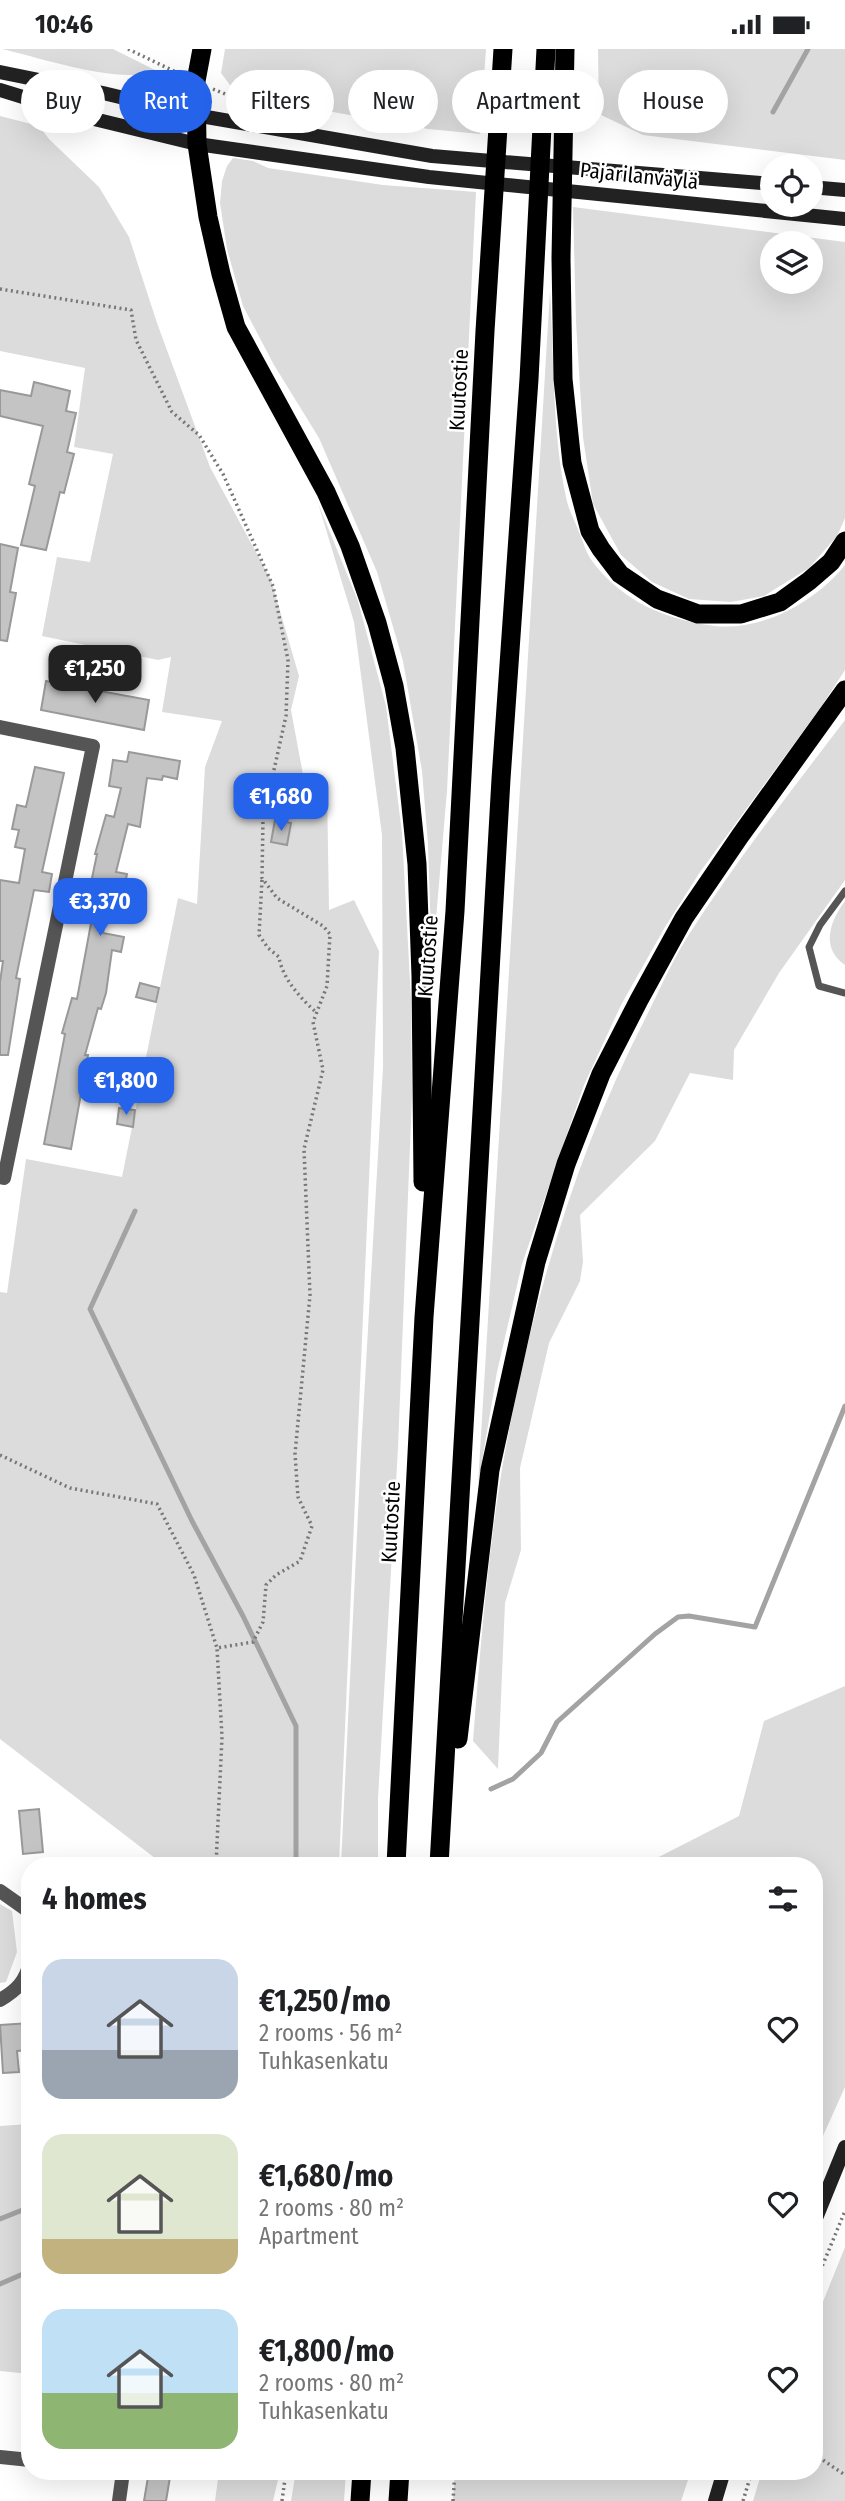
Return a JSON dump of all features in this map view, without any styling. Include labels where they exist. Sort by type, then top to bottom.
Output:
[{"type":"highway","points":[[198,70],[202,49]]},
{"type":"highway","name":"Kuutostie","points":[[396,1857],[424,1317],[455,911],[485,331],[503,49]]},
{"type":"highway","points":[[441,1857],[501,779],[528,379],[546,49]]},
{"type":"highway","points":[[565,49],[561,258],[563,379],[572,463],[590,531],[620,574],[657,599],[698,614],[741,614],[780,602],[831,562],[845,541]]},
{"type":"highway","points":[[196,133],[208,217],[236,327],[326,492],[350,546],[377,623],[394,686],[405,748],[417,864],[421,976],[424,1317]]},
{"type":"highway","points":[[442,1857],[491,1470],[536,1262],[566,1164],[601,1074],[684,918],[845,690]]},
{"type":"highway","points":[[360,2501],[361,2480]]},
{"type":"highway","points":[[398,2501],[399,2480]]},
{"type":"main road","name":"Pajarilanväylä","points":[[0,72],[119,97]]},
{"type":"main road","name":"Pajarilanväylä","points":[[0,90],[94,119],[197,144],[429,177],[845,219]]},
{"type":"main road","name":"Pajarilanväylä","points":[[212,118],[432,156],[760,183]]},
{"type":"main road","points":[[823,188],[845,190]]},
{"type":"main road","points":[[823,2201],[845,2147]]},
{"type":"main road","points":[[715,2501],[721,2480]]},
{"type":"street","points":[[0,727],[93,746],[4,1178],[0,1177]]},
{"type":"street","points":[[0,1891],[21,1906]]},
{"type":"street","points":[[0,2000],[17,1990],[21,1984]]},
{"type":"street","points":[[0,2457],[21,2459]]},
{"type":"street","points":[[119,2501],[122,2480]]},
{"type":"lane","points":[[845,891],[820,925],[810,947],[819,986],[845,993]]},
{"type":"path","points":[[128,49],[173,70]]},
{"type":"path","points":[[0,289],[131,310],[135,340],[172,412],[199,435],[229,487],[273,586],[288,660],[286,716],[262,819],[259,935],[279,957],[281,970],[305,1003],[317,1013]]},
{"type":"path","points":[[217,1648],[253,1642],[263,1622],[267,1585],[276,1575],[300,1561],[312,1527],[299,1497],[295,1454],[310,1295],[304,1149],[323,1070],[313,1022],[327,986],[330,934],[323,926],[277,898],[262,878]]},
{"type":"path","points":[[0,1455],[71,1488],[157,1504],[194,1575],[217,1648],[222,1737],[216,1857]]},
{"type":"path","points":[[823,2264],[845,2211]]},
{"type":"path","points":[[823,2460],[845,2475]]},
{"type":"path","points":[[282,2501],[285,2480]]},
{"type":"path","points":[[453,2501],[454,2480]]},
{"type":"path","points":[[743,2501],[749,2480]]},
{"type":"shaded area","points":[[2,49],[113,49],[155,70],[119,70],[119,75],[105,73],[105,70],[88,70]]},
{"type":"shaded area","points":[[225,49],[486,49],[485,70],[452,70],[452,131],[438,130],[438,70],[348,70],[348,115],[334,112],[334,70],[226,70],[226,80],[221,73]]},
{"type":"shaded area","points":[[598,49],[845,49],[845,160],[823,157],[823,154],[797,154],[643,135],[639,133],[728,133],[728,70],[618,70],[618,123],[604,116],[604,70],[598,70]]},
{"type":"shaded area","points":[[0,116],[21,121],[21,133],[44,133],[99,187],[129,237],[157,323],[210,467],[271,580],[299,676],[291,710],[304,780],[327,788],[329,910],[354,900],[379,951],[339,1857],[154,1857],[0,1739],[0,1292],[7,1293],[26,1159],[122,1177],[178,898],[197,904],[205,767],[222,721],[162,712],[171,657],[158,660],[42,636],[57,557],[90,562],[113,454],[74,447],[85,368],[0,351]]},
{"type":"shaded area","points":[[233,158],[253,161],[268,168],[383,185],[476,192],[447,791],[432,965],[428,844],[422,771],[403,661],[377,572],[319,438],[274,365],[243,306],[227,249],[220,203],[222,181]]},
{"type":"shaded area","points":[[573,207],[760,231],[760,294],[823,294],[823,239],[845,242],[845,518],[837,536],[809,568],[764,596],[731,602],[689,599],[652,582],[621,555],[593,504],[583,437]]},
{"type":"shaded area","points":[[550,291],[561,472],[568,506],[592,561],[617,588],[647,607],[679,619],[715,626],[751,624],[787,611],[819,591],[845,565],[845,670],[700,872],[665,927],[621,1005],[584,1085],[522,1264],[497,1372],[478,1485]]},
{"type":"shaded area","points":[[318,503],[358,601],[386,706],[402,833],[411,1000],[412,1095],[398,1448],[378,1799],[378,1857],[341,1857],[383,1067],[382,835],[354,622]]},
{"type":"shaded area","points":[[845,720],[845,880],[779,973],[734,1050],[733,1080],[690,1073],[655,1141],[580,1215],[583,1262],[580,1281],[549,1343],[520,1468],[521,1550],[505,1603],[498,1769],[473,1741],[484,1608],[496,1508],[525,1356],[556,1239],[575,1181],[621,1069],[682,946],[745,853]]},
{"type":"shaded area","points":[[845,901],[845,965],[832,951],[830,934],[835,917]]},
{"type":"shaded area","points":[[845,1686],[845,2087],[823,2136],[823,1857],[659,1857],[739,1816],[764,1721]]},
{"type":"shaded area","points":[[0,1904],[12,1911],[17,1952],[6,1982],[0,1983]]},
{"type":"shaded area","points":[[21,2125],[21,2373],[0,2371],[0,2126]]},
{"type":"shaded area","points":[[845,2247],[845,2501],[753,2501],[759,2480],[823,2480],[823,2302]]},
{"type":"shaded area","points":[[218,2480],[278,2480],[273,2501],[215,2501]]},
{"type":"shaded area","points":[[294,2480],[345,2480],[344,2501],[291,2501]]},
{"type":"shaded area","points":[[454,2480],[688,2480],[681,2501],[453,2501]]},
{"type":"building","points":[[34,382],[70,391],[66,411],[76,413],[67,452],[74,454],[64,493],[60,492],[46,550],[21,545],[35,486],[29,484],[43,426],[0,416],[0,390],[31,396]]},
{"type":"building","points":[[0,544],[18,548],[10,592],[16,593],[7,641],[0,640]]},
{"type":"building","points":[[46,681],[149,700],[144,730],[41,710]]},
{"type":"building","points":[[129,752],[180,761],[177,779],[163,776],[162,780],[147,778],[140,827],[128,824],[116,872],[127,874],[121,903],[110,901],[103,933],[124,937],[121,952],[112,950],[106,993],[101,1009],[98,1008],[85,1055],[88,1055],[71,1149],[44,1144],[65,1034],[62,1033],[72,998],[77,999],[92,918],[84,917],[95,854],[106,815],[114,817],[121,788],[109,786],[113,760],[127,762]]},
{"type":"building","points":[[35,767],[64,773],[42,872],[52,874],[49,892],[34,890],[16,978],[20,979],[8,1055],[0,1055],[0,982],[3,961],[0,961],[0,880],[19,883],[25,849],[15,847],[19,830],[12,829],[17,805],[26,807]]},
{"type":"building","points":[[275,820],[291,823],[287,845],[271,842]]},
{"type":"building","points":[[140,983],[159,988],[156,1002],[136,997]]},
{"type":"building","points":[[119,1108],[135,1110],[133,1127],[117,1124]]},
{"type":"building","points":[[39,1809],[43,1852],[23,1854],[19,1811]]},
{"type":"building","points":[[21,2024],[21,2051],[17,2051],[19,2072],[3,2073],[0,2025]]},
{"type":"building","points":[[148,2480],[170,2480],[166,2501],[144,2501]]},
{"type":"waterway","points":[[773,112],[808,49]]},
{"type":"waterway","points":[[135,1211],[90,1309],[192,1521],[243,1616],[296,1726],[296,1857]]},
{"type":"waterway","points":[[491,1789],[513,1779],[541,1753],[557,1722],[655,1634],[678,1617],[689,1616],[755,1627],[845,1406]]},
{"type":"waterway","points":[[0,2219],[21,2211]]},
{"type":"waterway","points":[[0,2284],[21,2275]]}]
